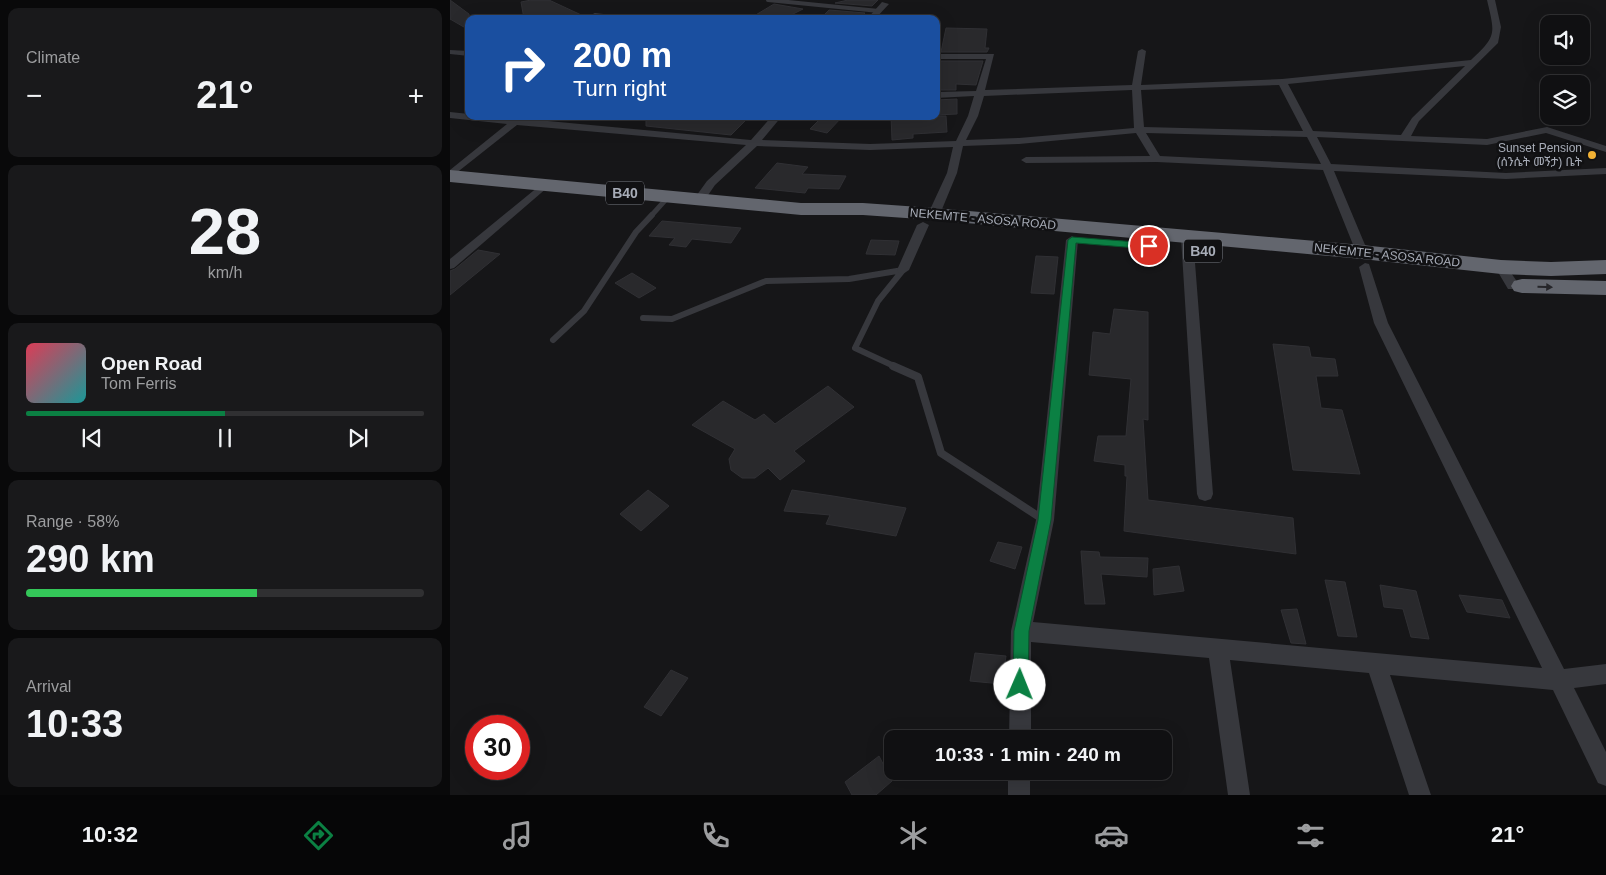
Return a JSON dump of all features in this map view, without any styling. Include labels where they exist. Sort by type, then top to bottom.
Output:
[{"type":"highway","name":"B40","points":[[450,176],[801,209],[865,220],[928,219],[1072,240],[1187,243],[1364,260],[1513,286],[1606,288]]},
{"type":"highway","name":"NEKEMTE - ASOSA ROAD","points":[[928,219],[1187,243]]},
{"type":"highway","name":"NEKEMTE - ASOSA ROAD","points":[[1364,260],[1551,269],[1606,267]]},
{"type":"street","points":[[1404,139],[1422,114],[1494,43],[1497,27],[1491,0]]},
{"type":"street","points":[[875,15],[885,4]]},
{"type":"street","points":[[1142,51],[1136,88],[1140,130],[1156,159]]},
{"type":"street","points":[[450,52],[465,54]]},
{"type":"street","points":[[902,270],[952,173],[959,144],[973,116],[991,56],[940,57]]},
{"type":"street","points":[[940,94],[1282,82],[1475,62]]},
{"type":"street","points":[[1282,82],[1312,134],[1327,166],[1364,260],[1381,323],[1606,776]]},
{"type":"street","points":[[450,115],[465,117]]},
{"type":"street","points":[[489,120],[754,143],[870,146],[959,144],[1140,130],[1312,134],[1493,142],[1535,131],[1547,130],[1606,149]]},
{"type":"street","points":[[450,176],[517,120]]},
{"type":"street","points":[[700,199],[710,183],[754,143],[774,120]]},
{"type":"street","points":[[1026,160],[1156,159],[1247,165],[1327,166],[1506,176],[1606,171]]},
{"type":"street","points":[[450,265],[544,185]]},
{"type":"street","points":[[1020,730],[1021,631],[1045,520],[1072,240]]},
{"type":"street","points":[[1187,243],[1205,494]]},
{"type":"street","points":[[1501,267],[1513,286]]},
{"type":"street","points":[[1021,631],[1558,680],[1606,674]]},
{"type":"street","points":[[1218,650],[1239,795]]},
{"type":"street","points":[[1376,663],[1420,795]]},
{"type":"street","points":[[1019,780],[1019,795]]},
{"type":"lane","points":[[768,0],[879,11]]},
{"type":"lane","points":[[553,340],[584,311],[636,232],[669,196]]},
{"type":"lane","points":[[643,318],[672,319],[766,281],[849,279],[902,270]]},
{"type":"lane","points":[[902,270],[878,302],[855,348],[918,377],[941,453],[1045,520]]},
{"type":"building","points":[[450,0],[469,14],[465,15],[465,28],[450,19]]},
{"type":"building","points":[[549,0],[581,15],[523,15],[521,2]]},
{"type":"building","points":[[848,0],[878,0],[872,6],[835,3]]},
{"type":"building","points":[[774,4],[803,9],[791,15],[756,15]]},
{"type":"building","points":[[829,10],[865,13],[863,15],[824,15]]},
{"type":"building","points":[[946,28],[987,29],[985,48],[989,48],[987,52],[941,52]]},
{"type":"building","points":[[940,61],[983,61],[976,85],[956,84],[956,90],[940,90]]},
{"type":"building","points":[[957,99],[957,114],[940,115],[940,100]]},
{"type":"building","points":[[940,116],[946,116],[947,132],[913,134],[913,138],[892,140],[891,120],[940,120]]},
{"type":"building","points":[[646,120],[746,120],[731,135],[646,126]]},
{"type":"building","points":[[819,120],[839,120],[827,133],[810,129]]},
{"type":"building","points":[[777,163],[808,167],[802,174],[846,176],[839,189],[808,188],[805,193],[755,188]]},
{"type":"building","points":[[662,221],[741,228],[731,243],[692,239],[686,247],[669,245],[675,238],[649,236]]},
{"type":"building","points":[[871,240],[899,241],[895,255],[866,254]]},
{"type":"building","points":[[478,250],[500,254],[450,295],[450,271]]},
{"type":"building","points":[[1036,256],[1058,257],[1054,294],[1031,293]]},
{"type":"building","points":[[632,273],[656,288],[639,298],[615,283]]},
{"type":"building","points":[[1114,309],[1148,312],[1148,420],[1143,419],[1148,500],[1293,518],[1296,554],[1124,531],[1127,476],[1125,476],[1125,465],[1094,461],[1098,436],[1126,436],[1131,379],[1089,375],[1093,332],[1110,334]]},
{"type":"building","points":[[1273,344],[1309,347],[1311,357],[1335,359],[1338,376],[1316,376],[1321,408],[1342,410],[1360,474],[1293,470]]},
{"type":"building","points":[[828,386],[854,407],[794,451],[805,461],[780,480],[768,468],[755,478],[742,478],[731,470],[729,459],[735,449],[692,425],[723,401],[755,420],[764,414],[775,424]]},
{"type":"building","points":[[648,490],[669,506],[641,531],[620,514]]},
{"type":"building","points":[[792,490],[906,508],[896,536],[826,524],[830,515],[784,511]]},
{"type":"building","points":[[998,542],[1022,547],[1015,569],[990,561]]},
{"type":"building","points":[[1081,551],[1099,552],[1100,557],[1148,558],[1147,577],[1101,574],[1105,604],[1085,604]]},
{"type":"building","points":[[1179,566],[1184,591],[1154,595],[1153,569]]},
{"type":"building","points":[[1325,580],[1345,582],[1357,637],[1338,636]]},
{"type":"building","points":[[1380,585],[1416,591],[1429,639],[1411,637],[1403,609],[1384,607]]},
{"type":"building","points":[[1459,595],[1502,600],[1510,618],[1467,612]]},
{"type":"building","points":[[1297,609],[1306,644],[1291,643],[1281,610]]},
{"type":"building","points":[[975,653],[1006,656],[1002,684],[970,681]]},
{"type":"building","points":[[671,670],[688,678],[661,716],[644,707]]},
{"type":"building","points":[[879,756],[884,766],[884,780],[892,781],[876,795],[852,795],[845,782]]},
{"type":"place","name":"Sunset Pension (ሰንሴት መኝታ) ቤት","points":[[1592,155]]},
{"type":"route","points":[[1020,685],[1021,631],[1045,520],[1072,240],[1149,246]]}]
